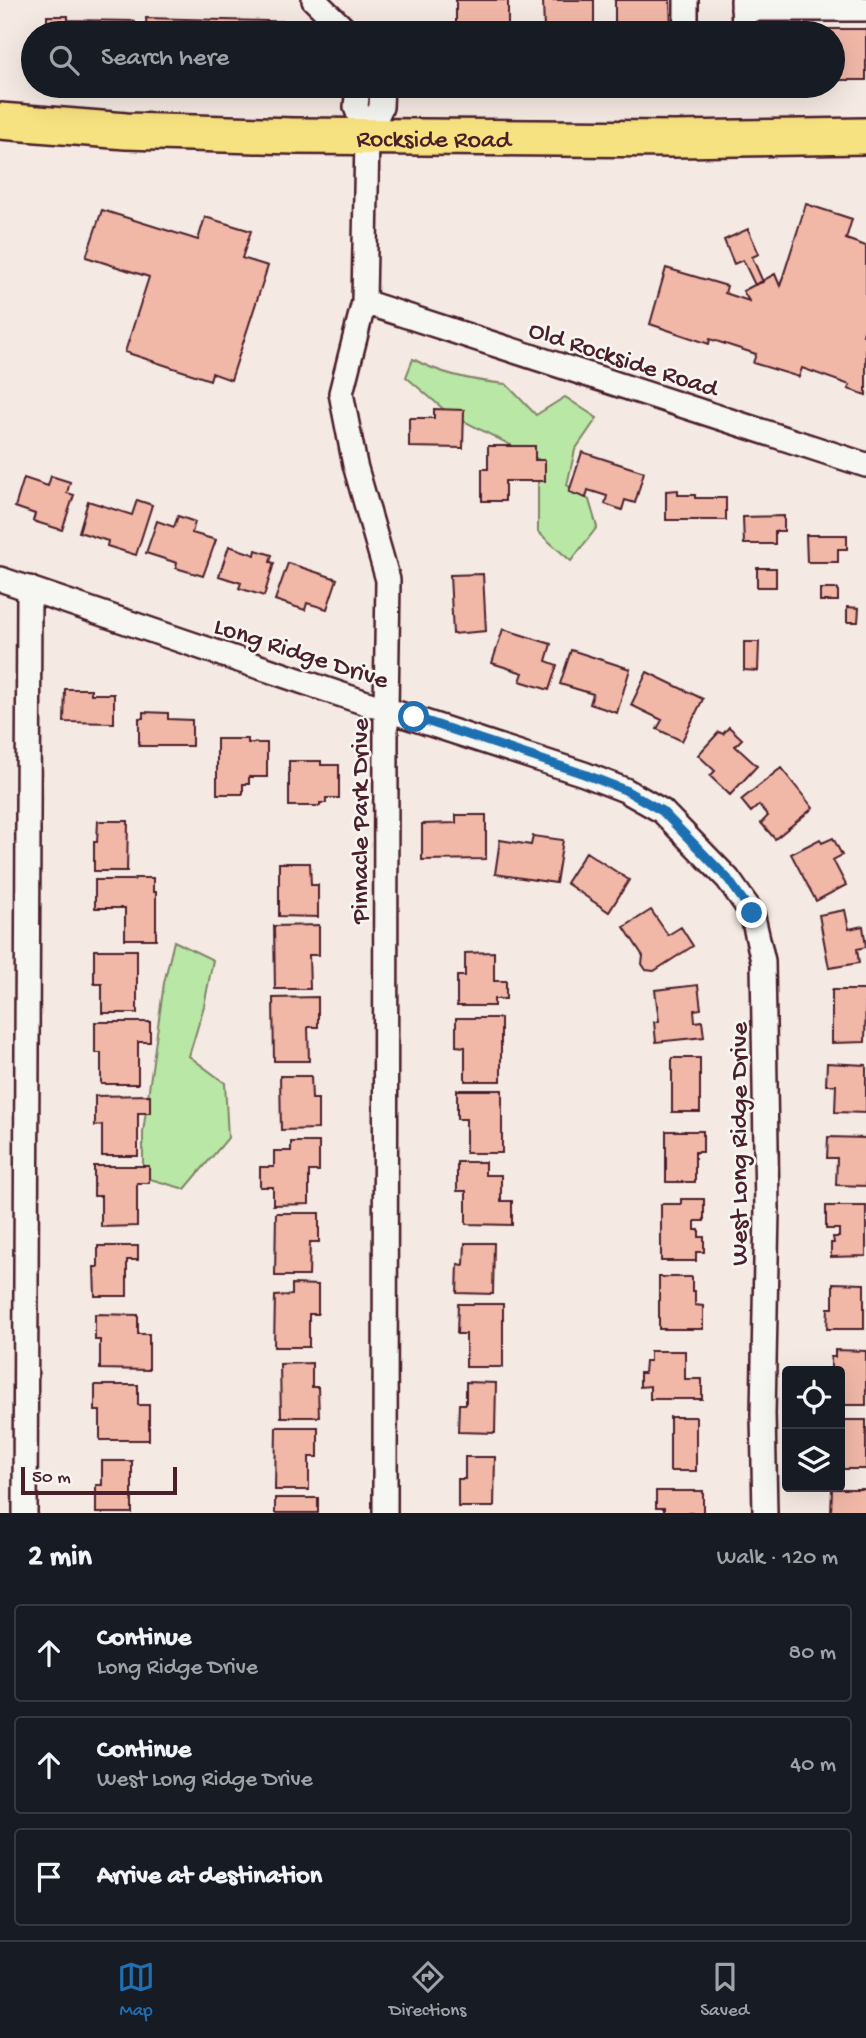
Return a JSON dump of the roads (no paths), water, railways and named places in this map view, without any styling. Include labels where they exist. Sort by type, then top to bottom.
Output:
[{"type":"main road","name":"Rockside Road","points":[[0,121],[126,131],[367,137],[866,136]]},
{"type":"street","points":[[314,0],[336,21]]},
{"type":"street","points":[[686,21],[687,0]]},
{"type":"street","points":[[743,4],[866,9]]},
{"type":"street","points":[[357,98],[356,107],[367,137]]},
{"type":"street","points":[[367,137],[382,107],[382,98]]},
{"type":"street","name":"Pinnacle Park Drive","points":[[367,137],[364,302],[341,393],[355,465],[388,580],[385,1513]]},
{"type":"street","name":"Old Rockside Road","points":[[364,302],[866,466]]},
{"type":"street","name":"Long Ridge Drive","points":[[0,579],[584,774],[625,790],[662,811]]},
{"type":"street","points":[[25,1513],[29,588]]},
{"type":"street","name":"West Long Ridge Drive","points":[[662,811],[728,879],[752,913],[763,961],[767,1209],[763,1414],[765,1513]]}]
